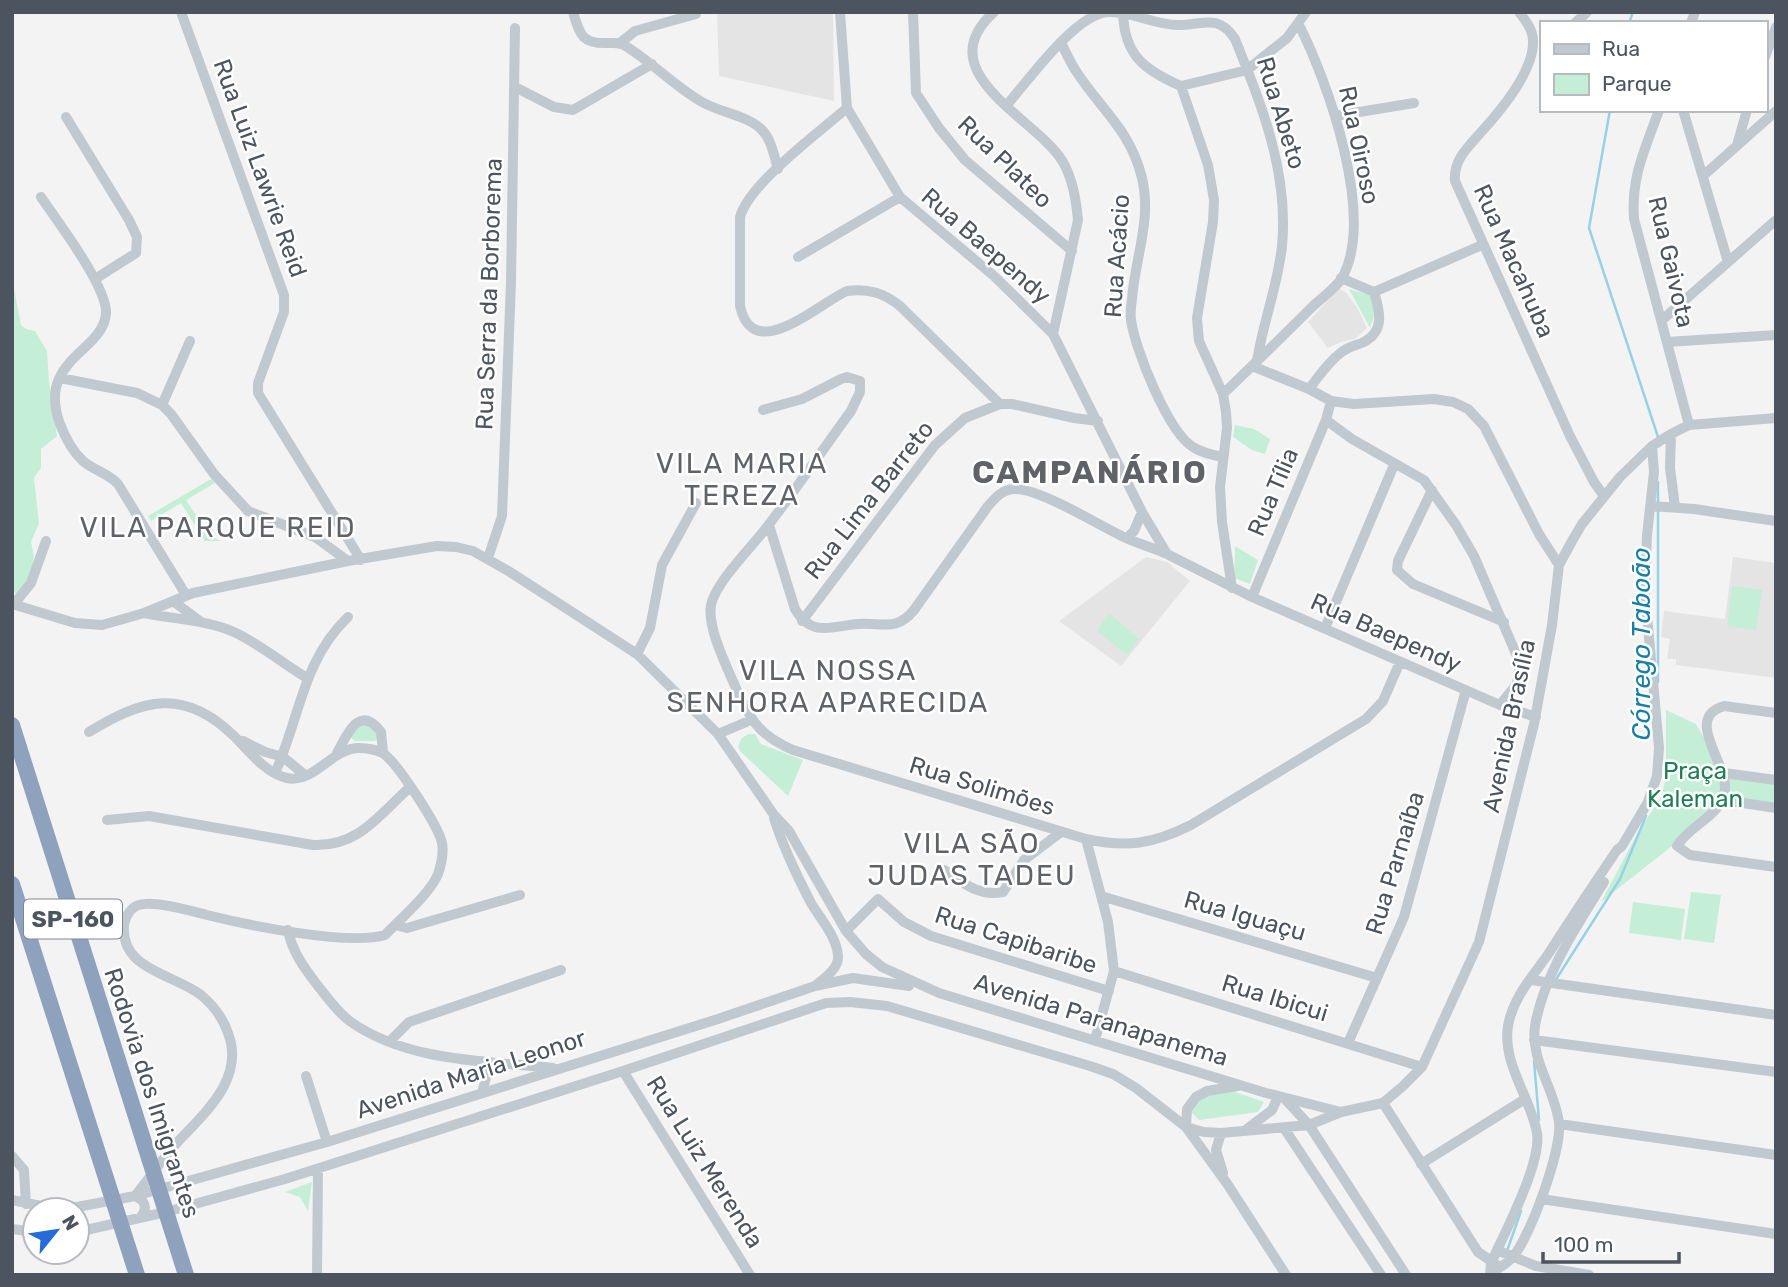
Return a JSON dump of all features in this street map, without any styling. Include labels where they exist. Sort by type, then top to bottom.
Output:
[{"type":"highway","name":"Rodovia dos Imigrantes","points":[[12,725],[186,1275]]},
{"type":"highway","name":"SP-160","points":[[12,884],[137,1275]]},
{"type":"street","name":"Rua Luiz Lawrie Reid","points":[[181,12],[284,296],[284,312],[258,383],[258,393],[361,560]]},
{"type":"street","points":[[573,12],[578,30],[585,39],[598,44],[620,43],[698,100],[760,127],[770,143],[778,169]]},
{"type":"street","name":"Rua Baependy","points":[[840,12],[847,108],[900,197],[994,276],[1053,334],[1142,512],[1167,554],[1252,597],[1500,705],[1535,717]]},
{"type":"street","name":"Rua Plateo","points":[[913,12],[916,93],[939,128],[965,160],[1072,251]]},
{"type":"street","points":[[994,12],[978,34],[974,46],[974,61],[982,80],[1053,149],[1066,170],[1076,203],[1078,220],[1053,334]]},
{"type":"street","points":[[1006,106],[1071,31],[1086,20],[1105,12],[1123,13],[1125,38],[1133,54],[1146,68],[1181,86],[1247,69],[1287,38],[1306,12]]},
{"type":"street","points":[[1520,12],[1528,24],[1533,40],[1532,58]]},
{"type":"street","name":"Rua Abeto","points":[[1123,13],[1178,25],[1203,21],[1220,23],[1228,28],[1235,39],[1247,69],[1279,166],[1284,206],[1282,248],[1254,364]]},
{"type":"street","points":[[620,43],[635,31],[696,14]]},
{"type":"street","name":"Rua Oiroso","points":[[1298,25],[1321,71],[1335,116],[1349,178],[1353,207],[1352,236],[1341,278]]},
{"type":"street","points":[[1767,52],[1776,27]]},
{"type":"street","name":"Rua Serra da Borborema","points":[[488,558],[502,516],[508,390],[515,28]]},
{"type":"street","name":"Rua Acácio","points":[[1061,43],[1077,72],[1122,130],[1135,154],[1143,181],[1145,232],[1133,283],[1130,319],[1141,357],[1176,431],[1191,447],[1205,454],[1223,457]]},
{"type":"street","name":"Rua Macahuba","points":[[1540,51],[1532,58],[1514,91],[1456,164],[1455,181],[1570,436],[1604,496]]},
{"type":"street","points":[[515,87],[554,107],[573,110],[652,64]]},
{"type":"street","points":[[1181,86],[1208,165],[1214,200],[1213,222],[1197,318],[1199,341],[1223,394],[1227,428],[1220,487],[1222,522],[1232,588]]},
{"type":"street","points":[[1335,116],[1414,103]]},
{"type":"street","points":[[847,108],[750,197],[740,217],[740,306],[746,323],[756,330],[775,332],[847,291],[858,289],[881,294],[900,306],[1000,404]]},
{"type":"street","points":[[1704,175],[1776,111]]},
{"type":"street","name":"Rua Gaivota","points":[[1658,112],[1634,180],[1632,197],[1642,252],[1689,425]]},
{"type":"street","points":[[1684,112],[1728,262]]},
{"type":"street","points":[[1737,146],[1746,112]]},
{"type":"street","points":[[65,117],[112,190],[137,237],[136,253],[95,279]]},
{"type":"street","points":[[41,197],[95,279],[106,310],[103,326],[71,359],[60,378],[55,402],[64,435],[83,461],[118,484],[186,595]]},
{"type":"street","points":[[798,257],[900,197]]},
{"type":"street","points":[[1662,320],[1776,220]]},
{"type":"street","points":[[1223,394],[1341,278],[1374,292],[1482,245]]},
{"type":"street","points":[[1309,389],[1330,363],[1344,351],[1368,340],[1376,331],[1380,320],[1374,292]]},
{"type":"street","points":[[1667,342],[1776,335]]},
{"type":"street","points":[[162,405],[190,341]]},
{"type":"street","points":[[1254,364],[1331,401],[1354,404],[1453,401],[1468,409],[1484,426],[1539,534],[1559,565]]},
{"type":"street","points":[[718,734],[751,720],[718,644],[710,610],[715,594],[769,525],[851,411],[860,392],[860,381],[846,377],[802,399],[763,410]]},
{"type":"street","points":[[60,378],[138,393],[162,405],[214,474],[248,511],[315,537],[348,561]]},
{"type":"street","name":"Rua Tília","points":[[1252,597],[1326,420],[1331,401]]},
{"type":"street","name":"Rua Lima Barreto","points":[[802,621],[935,445],[965,418],[1000,404],[1026,406],[1098,421]]},
{"type":"street","name":"Avenida Brasília","points":[[1383,1103],[1422,1067],[1479,942],[1535,717],[1552,625],[1559,565],[1582,524],[1604,496],[1652,446],[1671,434],[1689,425],[1776,418]]},
{"type":"street","points":[[1326,420],[1394,465],[1409,470],[1424,480],[1474,556],[1516,650],[1520,672],[1517,684],[1500,705]]},
{"type":"street","points":[[1671,434],[1670,468],[1675,507]]},
{"type":"street","points":[[1493,1269],[1497,1250],[1538,1148],[1533,1119],[1509,1052],[1508,1028],[1517,998],[1622,846],[1648,802],[1657,776],[1659,748],[1645,593],[1654,461],[1652,446]]},
{"type":"street","points":[[1325,628],[1394,465]]},
{"type":"street","points":[[769,525],[792,601],[802,621],[811,626],[830,629],[858,624],[903,622],[988,506],[1006,490],[1018,489],[1048,499],[1127,538],[1167,554]]},
{"type":"street","points":[[1432,490],[1398,561],[1398,570],[1413,584],[1504,622]]},
{"type":"street","points":[[637,654],[650,628],[662,565],[696,503]]},
{"type":"street","points":[[1651,506],[1776,521]]},
{"type":"street","points":[[1127,538],[1134,531],[1142,512]]},
{"type":"street","points":[[13,604],[31,583],[46,541]]},
{"type":"street","name":"Avenida Paranapanema","points":[[13,604],[58,619],[90,625],[116,622],[186,595],[348,561],[437,546],[456,547],[488,558],[637,654],[718,734],[774,815],[789,831],[846,931],[881,967],[939,993],[1281,1097]]},
{"type":"street","points":[[173,601],[201,622]]},
{"type":"street","points":[[144,612],[201,622],[233,631],[307,678]]},
{"type":"street","points":[[275,773],[283,757],[307,678],[328,639],[348,617]]},
{"type":"street","name":"Rua Solimões","points":[[751,720],[765,735],[793,750],[1086,839],[1142,844],[1191,825],[1366,719],[1383,701],[1400,662]]},
{"type":"street","name":"Rua Parnaíba","points":[[1348,1043],[1404,917],[1466,690]]},
{"type":"street","points":[[89,732],[116,715],[134,708],[171,703],[201,711],[275,773],[292,779],[305,775],[337,753],[360,748],[383,752]]},
{"type":"street","points":[[1776,713],[1724,706],[1716,708],[1708,718],[1706,730],[1724,773],[1723,800],[1712,814],[1682,837],[1677,846],[1690,855],[1776,867]]},
{"type":"street","points":[[141,1217],[145,1205],[141,1198],[135,1196],[173,1148],[211,1107],[223,1089],[229,1074],[232,1046],[220,1016],[202,996],[185,984],[147,967],[128,950],[123,935],[125,920],[132,909],[146,904],[288,930],[356,939],[374,938],[385,934],[395,925],[437,878],[443,855],[436,828],[401,774],[383,752],[381,732],[377,727],[364,720],[358,721],[337,753]]},
{"type":"street","points":[[234,736],[283,757],[305,775]]},
{"type":"street","points":[[1724,773],[1776,780]]},
{"type":"street","points":[[107,820],[149,816],[327,846],[351,839],[410,788]]},
{"type":"street","points":[[1723,800],[1776,808]]},
{"type":"street","name":"Avenida Paranapanema","points":[[774,815],[780,837],[806,892],[831,935],[838,954],[835,967],[816,986]]},
{"type":"street","points":[[944,870],[975,891],[991,894],[1003,892],[1024,860],[1061,832]]},
{"type":"street","points":[[1086,839],[1112,946],[1114,971],[1095,1041]]},
{"type":"street","points":[[1493,1269],[1514,1256],[1541,1199],[1558,1149],[1559,1124],[1536,1055],[1534,1040],[1535,1024],[1548,981],[1623,851],[1622,846]]},
{"type":"street","points":[[395,925],[407,928],[520,895]]},
{"type":"street","name":"Rua Iguaçu","points":[[1101,896],[1377,978]]},
{"type":"street","name":"Rua Capibaribe","points":[[846,931],[878,899],[904,922],[931,936],[1109,991]]},
{"type":"street","points":[[288,930],[295,953],[331,1003],[351,1022],[389,1042],[430,1054],[559,1068]]},
{"type":"street","points":[[389,1042],[409,1022],[561,970]]},
{"type":"street","name":"Rua Ibicui","points":[[1114,971],[1422,1067]]},
{"type":"street","name":"Avenida Maria Leonor","points":[[91,1204],[162,1189],[327,1142],[816,986],[853,978],[939,993]]},
{"type":"street","points":[[1531,980],[1776,1014]]},
{"type":"street","name":"Avenida Maria Leonor","points":[[91,1230],[166,1212],[318,1169],[506,1107],[623,1072],[810,1007],[839,1002],[887,1006],[939,1021]]},
{"type":"street","points":[[718,1019],[725,1036]]},
{"type":"street","name":"Avenida Paranapanema","points":[[939,1021],[1113,1074],[1136,1087],[1186,1127]]},
{"type":"street","points":[[1534,1040],[1776,1072]]},
{"type":"street","points":[[482,1060],[487,1074],[482,1093]]},
{"type":"street","name":"Rua Luiz Merenda","points":[[623,1072],[750,1275]]},
{"type":"street","points":[[306,1076],[327,1142]]},
{"type":"street","points":[[1242,1086],[1207,1091],[1196,1097],[1187,1109],[1186,1127],[1228,1185],[1286,1275]]},
{"type":"street","points":[[1281,1097],[1341,1112]]},
{"type":"street","points":[[1281,1097],[1309,1125],[1406,1275]]},
{"type":"street","points":[[1244,1130],[1272,1110],[1281,1097]]},
{"type":"street","points":[[1421,1164],[1525,1099]]},
{"type":"street","points":[[1186,1127],[1204,1132],[1221,1132],[1309,1125],[1341,1112],[1383,1103],[1468,1237],[1493,1269]]},
{"type":"street","points":[[1559,1124],[1776,1155]]},
{"type":"street","points":[[1284,1128],[1381,1275]]},
{"type":"street","points":[[1221,1132],[1216,1150],[1228,1185]]},
{"type":"street","points":[[12,1156],[24,1170],[26,1196]]},
{"type":"street","points":[[317,1275],[318,1169]]},
{"type":"street","points":[[162,1189],[155,1193],[153,1200],[156,1206],[166,1212]]},
{"type":"street","points":[[1541,1199],[1776,1234]]},
{"type":"street","points":[[1497,1250],[1536,1266],[1589,1275]]},
{"type":"shaded area","points":[[717,12],[833,12],[834,101],[719,76]]},
{"type":"shaded area","points":[[1339,288],[1357,307],[1367,328],[1355,339],[1328,348],[1308,322]]},
{"type":"shaded area","points":[[1146,557],[1167,562],[1190,581],[1121,666],[1059,621]]},
{"type":"shaded area","points":[[1733,557],[1776,563],[1776,678],[1676,665],[1676,659],[1667,659],[1670,639],[1661,637],[1664,611],[1725,619]]},
{"type":"green space","points":[[12,278],[21,325],[35,331],[47,351],[57,436],[41,449],[41,468],[34,478],[39,523],[31,542],[34,556],[32,568],[28,585],[16,593],[12,592]]},
{"type":"green space","points":[[1349,289],[1370,295],[1376,311],[1370,328]]},
{"type":"green space","points":[[1235,425],[1254,429],[1270,439],[1265,454],[1252,450],[1233,437]]},
{"type":"green space","points":[[211,479],[215,483],[186,500],[210,536],[221,541],[205,541],[181,503],[151,521],[148,516]]},
{"type":"green space","points":[[1235,546],[1258,560],[1250,584],[1234,578]]},
{"type":"green space","points":[[1732,586],[1762,590],[1756,630],[1727,626]]},
{"type":"green space","points":[[1109,613],[1139,639],[1127,655],[1097,631]]},
{"type":"green space","name":"Praça Kaleman","points":[[1666,710],[1696,724],[1724,773],[1776,783],[1776,804],[1723,800],[1705,820],[1601,902],[1637,834],[1661,797],[1666,778]]},
{"type":"green space","points":[[369,723],[380,737],[375,741],[354,741],[350,736],[359,724]]},
{"type":"green space","points":[[748,734],[755,734],[761,744],[803,760],[788,796],[740,751],[738,747],[741,739]]},
{"type":"green space","points":[[1691,892],[1721,895],[1714,943],[1684,939]]},
{"type":"green space","points":[[1633,902],[1685,909],[1681,940],[1629,933]]},
{"type":"green space","points":[[1235,1092],[1264,1102],[1258,1112],[1199,1120],[1191,1112],[1204,1098]]},
{"type":"green space","points":[[312,1182],[308,1211],[300,1197],[285,1192]]},
{"type":"waterway","name":"Córrego Taboão","points":[[1630,21],[1633,12]]},
{"type":"waterway","name":"Córrego Taboão","points":[[1610,112],[1589,228],[1658,437]]},
{"type":"waterway","name":"Córrego Taboão","points":[[1658,482],[1658,503]]},
{"type":"waterway","name":"Córrego Taboão","points":[[1658,510],[1658,682]]},
{"type":"waterway","name":"Córrego Taboão","points":[[1555,981],[1620,879],[1646,816]]},
{"type":"waterway","name":"Córrego Taboão","points":[[1534,1061],[1539,1120]]},
{"type":"waterway","name":"Córrego Taboão","points":[[1507,1251],[1521,1211]]},
{"type":"district","name":"CAMPANÁRIO","points":[[1090,472]]},
{"type":"district","name":"VILA MARIA TEREZA","points":[[742,479]]},
{"type":"district","name":"VILA PARQUE REID","points":[[218,527]]},
{"type":"district","name":"VILA NOSSA SENHORA APARECIDA","points":[[828,686]]},
{"type":"district","name":"VILA SÃO JUDAS TADEU","points":[[972,859]]}]
